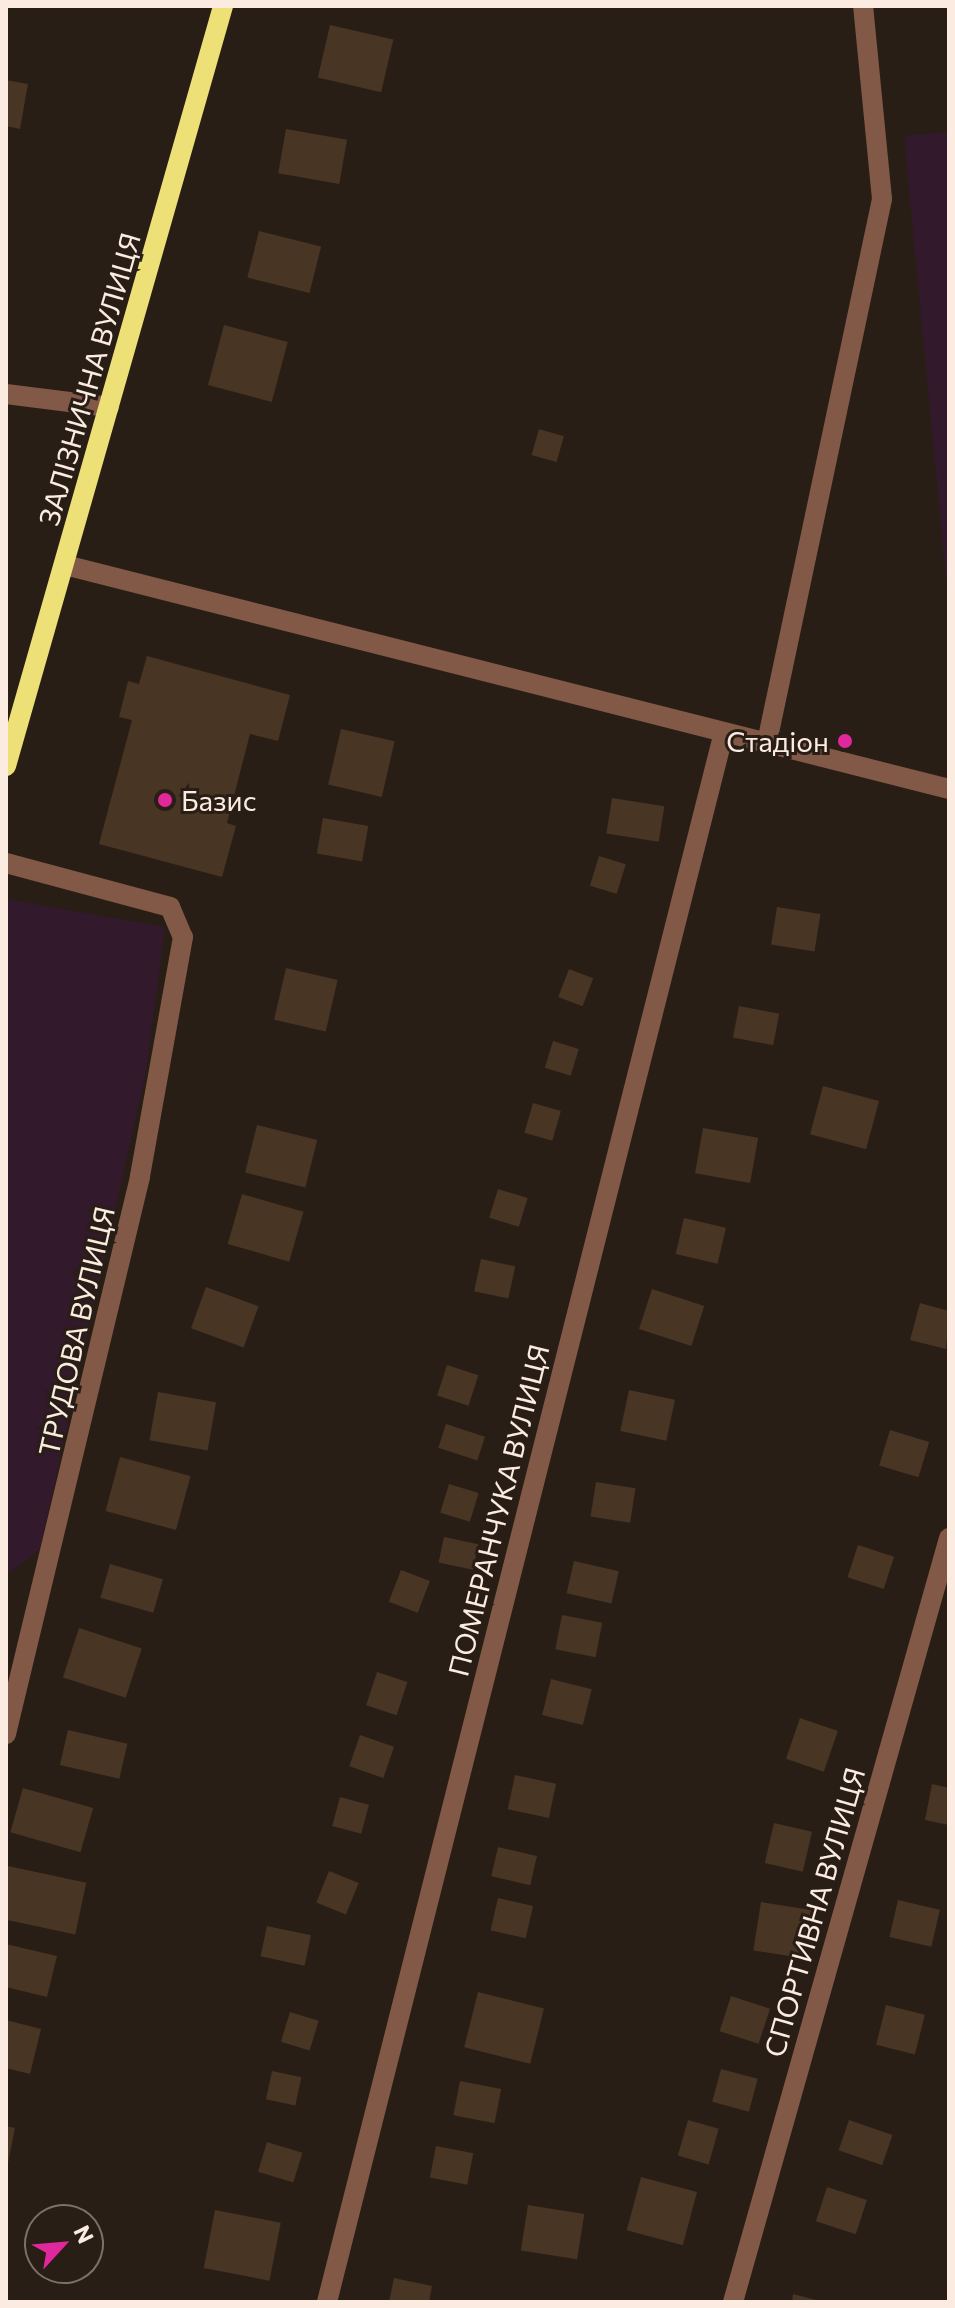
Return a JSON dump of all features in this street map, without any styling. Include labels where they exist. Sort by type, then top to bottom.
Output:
[{"type":"main road","name":"ЗАЛІЗНИЧНА ВУЛИЦЯ","points":[[6,766],[223,6]]},
{"type":"street","points":[[767,742],[882,199],[863,6]]},
{"type":"street","points":[[6,394],[109,407]]},
{"type":"street","points":[[65,565],[949,789]]},
{"type":"street","name":"ПОМЕРАНЧУКА ВУЛИЦЯ","points":[[327,2302],[724,732]]},
{"type":"street","name":"ТРУДОВА ВУЛИЦЯ","points":[[6,863],[170,907],[183,937],[140,1177],[6,1734]]},
{"type":"street","name":"СПОРТИВНА ВУЛИЦЯ","points":[[733,2302],[949,1538]]},
{"type":"shaded area","points":[[949,132],[949,610],[904,136]]},
{"type":"shaded area","points":[[6,899],[165,927],[146,1071],[40,1549],[6,1576]]},
{"type":"building","points":[[330,25],[393,40],[381,92],[318,78]]},
{"type":"building","points":[[6,80],[28,84],[20,129],[6,126]]},
{"type":"building","points":[[286,129],[347,140],[339,184],[278,173]]},
{"type":"building","points":[[259,231],[321,246],[309,293],[247,278]]},
{"type":"building","points":[[224,325],[288,342],[272,402],[208,385]]},
{"type":"building","points":[[539,429],[564,436],[557,462],[532,455]]},
{"type":"building","points":[[147,656],[290,695],[278,741],[250,734],[227,823],[236,826],[222,877],[99,844],[132,720],[119,717],[128,681],[139,684]]},
{"type":"building","points":[[341,729],[395,741],[382,797],[328,785]]},
{"type":"building","points":[[612,798],[664,806],[659,842],[606,834]]},
{"type":"building","points":[[323,818],[368,826],[362,861],[317,853]]},
{"type":"building","points":[[599,856],[626,864],[617,894],[590,886]]},
{"type":"building","points":[[777,907],[820,914],[815,951],[771,945]]},
{"type":"building","points":[[286,968],[338,980],[326,1032],[274,1020]]},
{"type":"building","points":[[569,969],[593,978],[583,1006],[558,997]]},
{"type":"building","points":[[739,1006],[779,1014],[773,1045],[733,1037]]},
{"type":"building","points":[[553,1041],[579,1049],[571,1076],[545,1068]]},
{"type":"building","points":[[823,1086],[879,1101],[866,1149],[810,1134]]},
{"type":"building","points":[[533,1103],[561,1111],[552,1141],[524,1133]]},
{"type":"building","points":[[257,1125],[317,1140],[305,1188],[245,1173]]},
{"type":"building","points":[[703,1128],[758,1138],[750,1183],[695,1173]]},
{"type":"building","points":[[498,1189],[528,1198],[519,1227],[489,1218]]},
{"type":"building","points":[[242,1194],[304,1212],[289,1262],[228,1244]]},
{"type":"building","points":[[684,1218],[726,1228],[718,1264],[676,1254]]},
{"type":"building","points":[[481,1259],[515,1266],[508,1299],[474,1291]]},
{"type":"building","points":[[206,1287],[259,1306],[244,1347],[191,1328]]},
{"type":"building","points":[[652,1289],[704,1306],[691,1346],[639,1329]]},
{"type":"building","points":[[920,1303],[949,1311],[946,1349],[910,1340]]},
{"type":"building","points":[[447,1365],[478,1375],[468,1406],[437,1395]]},
{"type":"building","points":[[629,1390],[675,1400],[666,1441],[620,1431]]},
{"type":"building","points":[[158,1392],[216,1402],[208,1451],[149,1440]]},
{"type":"building","points":[[446,1424],[485,1437],[477,1460],[438,1448]]},
{"type":"building","points":[[890,1430],[929,1442],[918,1477],[879,1465]]},
{"type":"building","points":[[120,1457],[191,1476],[176,1530],[106,1511]]},
{"type":"building","points":[[596,1482],[636,1488],[630,1523],[591,1517]]},
{"type":"building","points":[[449,1484],[479,1493],[470,1522],[440,1513]]},
{"type":"building","points":[[444,1537],[478,1544],[473,1570],[439,1562]]},
{"type":"building","points":[[858,1545],[894,1557],[884,1589],[847,1577]]},
{"type":"building","points":[[574,1561],[619,1571],[611,1604],[567,1593]]},
{"type":"building","points":[[110,1564],[163,1579],[153,1613],[100,1598]]},
{"type":"building","points":[[401,1570],[430,1581],[418,1613],[389,1602]]},
{"type":"building","points":[[562,1615],[602,1623],[596,1657],[555,1649]]},
{"type":"building","points":[[79,1628],[142,1648],[126,1698],[63,1677]]},
{"type":"building","points":[[377,1672],[407,1682],[397,1715],[366,1705]]},
{"type":"building","points":[[551,1679],[592,1689],[583,1725],[542,1715]]},
{"type":"building","points":[[800,1718],[838,1731],[824,1772],[786,1759]]},
{"type":"building","points":[[68,1730],[127,1744],[119,1779],[60,1765]]},
{"type":"building","points":[[360,1735],[394,1747],[383,1778],[349,1766]]},
{"type":"building","points":[[515,1775],[556,1784],[549,1818],[508,1809]]},
{"type":"building","points":[[932,1784],[949,1788],[949,1825],[925,1820]]},
{"type":"building","points":[[23,1788],[93,1808],[80,1852],[10,1832]]},
{"type":"building","points":[[340,1797],[369,1805],[361,1834],[332,1826]]},
{"type":"building","points":[[774,1823],[812,1832],[803,1872],[765,1863]]},
{"type":"building","points":[[498,1847],[537,1856],[530,1885],[491,1876]]},
{"type":"building","points":[[8,1866],[86,1883],[75,1934],[6,1920]]},
{"type":"building","points":[[329,1871],[359,1883],[346,1915],[316,1903]]},
{"type":"building","points":[[498,1898],[533,1906],[526,1938],[491,1930]]},
{"type":"building","points":[[898,1900],[940,1910],[931,1947],[889,1937]]},
{"type":"building","points":[[761,1902],[811,1910],[804,1958],[753,1950]]},
{"type":"building","points":[[267,1926],[311,1935],[305,1966],[261,1956]]},
{"type":"building","points":[[6,1944],[57,1956],[47,1997],[6,1987]]},
{"type":"building","points":[[478,1992],[544,2008],[530,2064],[464,2047]]},
{"type":"building","points":[[731,1996],[770,2009],[759,2044],[720,2031]]},
{"type":"building","points":[[886,2005],[925,2015],[915,2054],[876,2045]]},
{"type":"building","points":[[290,2012],[319,2021],[310,2050],[281,2042]]},
{"type":"building","points":[[6,2020],[41,2029],[30,2074],[6,2068]]},
{"type":"building","points":[[721,2069],[758,2079],[749,2112],[712,2102]]},
{"type":"building","points":[[272,2071],[301,2077],[295,2106],[266,2099]]},
{"type":"building","points":[[460,2081],[501,2089],[495,2123],[453,2115]]},
{"type":"building","points":[[688,2120],[719,2129],[709,2164],[678,2156]]},
{"type":"building","points":[[849,2120],[892,2135],[882,2165],[839,2150]]},
{"type":"building","points":[[6,2126],[15,2128],[7,2168],[6,2167]]},
{"type":"building","points":[[267,2142],[302,2153],[293,2182],[258,2172]]},
{"type":"building","points":[[436,2146],[473,2153],[467,2185],[430,2177]]},
{"type":"building","points":[[641,2177],[697,2192],[683,2245],[627,2230]]},
{"type":"building","points":[[827,2187],[867,2200],[856,2234],[816,2221]]},
{"type":"building","points":[[528,2205],[584,2214],[577,2259],[521,2250]]},
{"type":"building","points":[[215,2210],[281,2223],[270,2281],[204,2268]]},
{"type":"building","points":[[394,2278],[432,2286],[429,2302],[389,2302]]},
{"type":"building","points":[[793,2294],[820,2301],[820,2302],[792,2302]]},
{"type":"place","name":"Стадіон","points":[[845,741]]},
{"type":"place","name":"Базис","points":[[165,800]]}]
